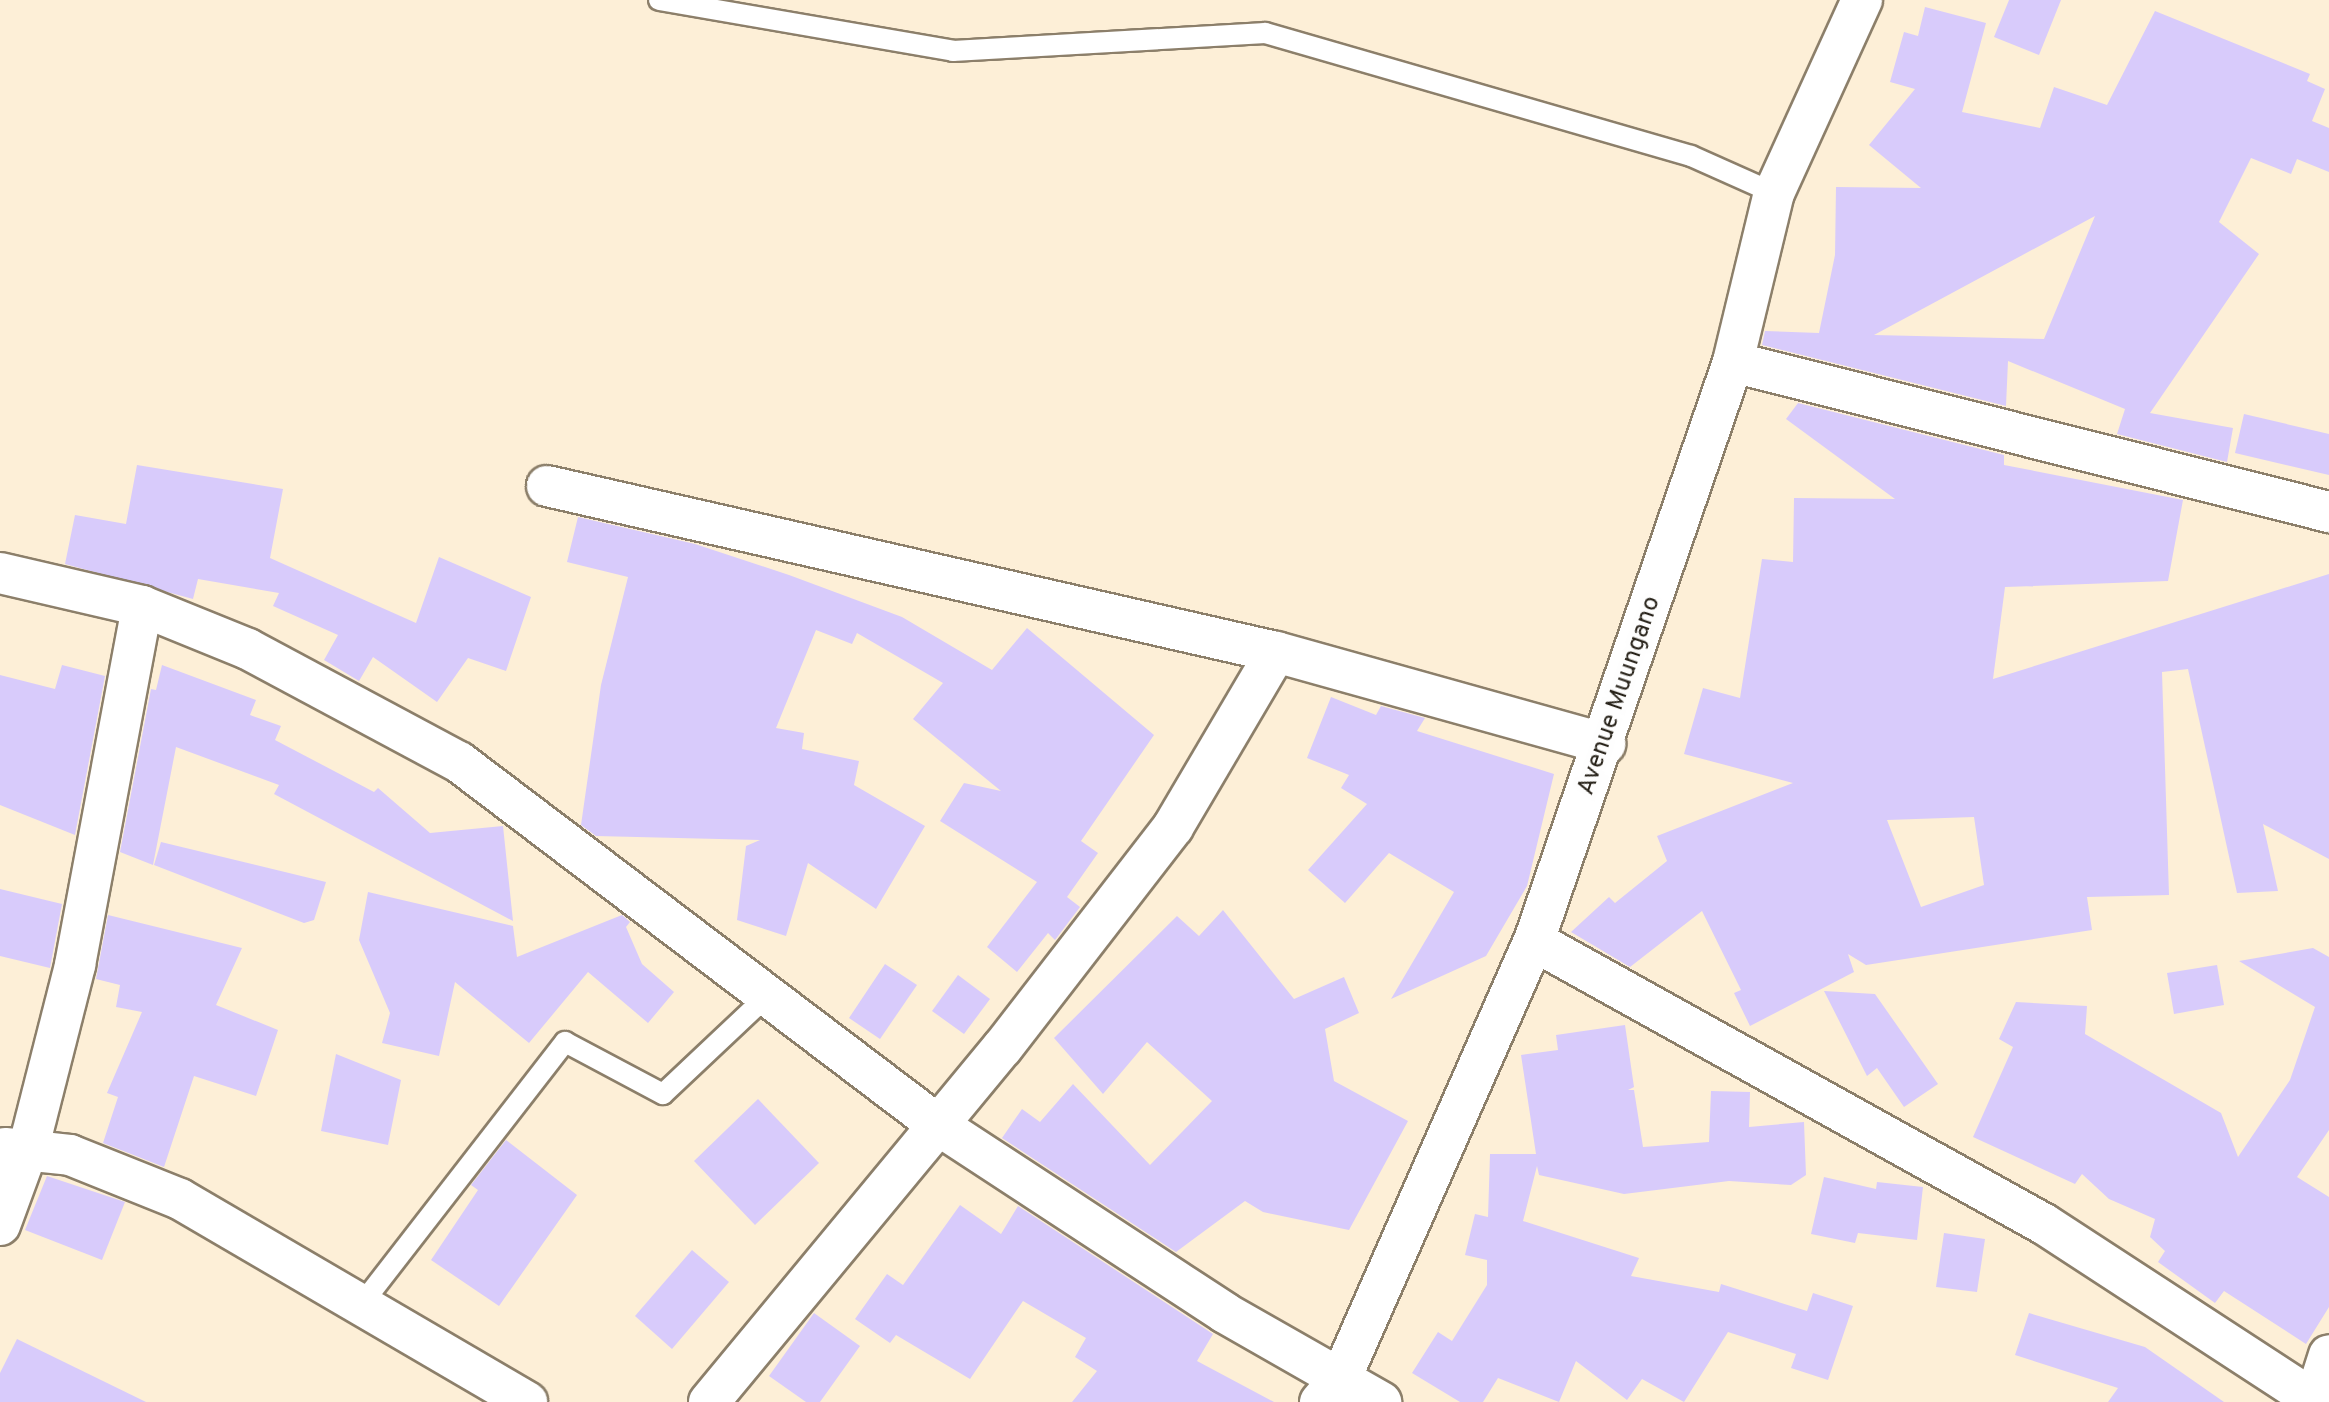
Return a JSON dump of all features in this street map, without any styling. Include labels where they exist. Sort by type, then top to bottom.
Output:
[{"type":"street","name":"Avenue Muungano","points":[[1330,1390],[1534,942],[1733,362],[1774,193],[1862,0]]},
{"type":"street","points":[[1733,362],[2329,512]]},
{"type":"street","points":[[546,486],[1276,652],[1605,744]]},
{"type":"street","points":[[0,573],[142,606],[248,649],[458,762],[938,1126],[1225,1313],[1330,1390],[1381,1402]]},
{"type":"street","points":[[0,1225],[15,1147],[75,965],[142,606]]},
{"type":"street","points":[[710,1402],[938,1126],[1173,827],[1276,652]]},
{"type":"street","points":[[1534,942],[2044,1224],[2315,1401],[2329,1355]]},
{"type":"street","points":[[15,1147],[70,1154],[180,1199],[527,1402]]},
{"type":"lane","points":[[659,0],[952,51],[1265,33],[1691,156],[1774,193]]},
{"type":"lane","points":[[361,1305],[565,1042],[663,1094],[768,995]]},
{"type":"building","points":[[2009,0],[2061,0],[2039,55],[1994,37]]},
{"type":"building","points":[[1925,7],[1986,23],[1962,112],[2040,128],[2054,87],[2107,105],[2155,11],[2310,74],[2307,81],[2325,89],[2312,121],[2329,128],[2329,172],[2297,159],[2291,174],[2251,158],[2219,222],[2259,254],[2150,413],[2233,428],[2227,462],[2117,434],[2125,409],[2008,361],[2006,406],[1762,345],[1765,331],[1819,333],[1835,255],[1836,187],[1921,188],[1869,145],[1915,89],[1890,82],[1904,32],[1918,36]],"holes":[[[2095,216],[2044,339],[1874,335]]]},
{"type":"building","points":[[1798,403],[2004,455],[2004,465],[2183,500],[2168,581],[2005,587],[1993,679],[2329,574],[2329,859],[2263,824],[2278,891],[2237,893],[2188,669],[2162,672],[2169,895],[2087,897],[2092,930],[1866,965],[1848,954],[1854,972],[1750,1026],[1734,993],[1741,990],[1702,911],[1630,967],[1571,932],[1609,897],[1615,903],[1667,861],[1657,836],[1793,783],[1684,754],[1703,688],[1740,698],[1762,559],[1793,562],[1794,498],[1895,499],[1786,419]],"holes":[[[1974,817],[1984,885],[1921,907],[1887,820]]]},
{"type":"building","points":[[2244,414],[2329,434],[2329,475],[2235,453]]},
{"type":"building","points":[[137,465],[283,489],[270,558],[416,623],[439,557],[531,597],[506,671],[468,658],[437,702],[373,657],[359,681],[324,660],[338,635],[273,606],[279,593],[198,579],[193,599],[65,564],[75,515],[126,524]]},
{"type":"building","points":[[578,517],[695,544],[789,575],[902,617],[992,670],[1027,628],[1154,735],[1081,841],[1098,853],[1067,897],[1080,907],[1055,940],[1048,933],[1017,972],[987,947],[1037,882],[940,821],[964,783],[1001,791],[913,719],[943,683],[857,633],[852,644],[816,630],[776,728],[804,733],[802,749],[859,761],[854,785],[925,826],[876,909],[808,863],[786,936],[737,920],[746,846],[760,840],[596,836],[581,825],[601,685],[628,577],[567,562]]},
{"type":"building","points":[[62,665],[105,676],[75,835],[0,805],[0,675],[55,689]]},
{"type":"building","points":[[162,665],[256,700],[250,715],[281,726],[275,740],[374,792],[378,788],[430,833],[503,826],[513,921],[274,794],[279,785],[176,747],[153,865],[120,852],[151,689],[156,690]]},
{"type":"building","points":[[1331,697],[1376,715],[1381,706],[1425,718],[1417,731],[1554,774],[1527,886],[1486,956],[1391,999],[1454,892],[1389,853],[1345,903],[1308,870],[1367,804],[1341,788],[1349,775],[1307,758]]},
{"type":"building","points":[[161,842],[326,882],[314,920],[304,923],[154,865]]},
{"type":"building","points":[[0,889],[62,904],[50,968],[0,956]]},
{"type":"building","points":[[368,892],[513,926],[517,957],[622,915],[630,922],[626,927],[642,964],[674,992],[648,1023],[588,972],[529,1043],[455,982],[439,1056],[382,1043],[390,1013],[359,940]]},
{"type":"building","points":[[1223,910],[1294,999],[1344,977],[1359,1013],[1325,1029],[1334,1081],[1408,1121],[1349,1230],[1263,1212],[1245,1201],[1176,1252],[1002,1138],[1022,1109],[1040,1122],[1073,1084],[1150,1165],[1212,1101],[1147,1042],[1103,1094],[1054,1038],[1177,916],[1199,936]]},
{"type":"building","points":[[108,915],[242,948],[216,1005],[278,1030],[256,1096],[194,1076],[164,1167],[103,1143],[118,1097],[107,1093],[142,1012],[116,1007],[120,985],[96,979]]},
{"type":"building","points":[[2313,948],[2329,957],[2329,1130],[2297,1177],[2329,1197],[2329,1307],[2306,1344],[2224,1291],[2215,1303],[2158,1262],[2165,1251],[2150,1237],[2155,1219],[2109,1199],[2082,1174],[2075,1184],[1973,1137],[2013,1047],[1999,1039],[2016,1002],[2087,1006],[2085,1034],[2221,1113],[2238,1157],[2290,1080],[2315,1007],[2239,961]]},
{"type":"building","points":[[885,964],[917,985],[880,1039],[849,1018]]},
{"type":"building","points":[[2217,965],[2224,1005],[2174,1014],[2167,973]]},
{"type":"building","points":[[958,975],[990,999],[964,1034],[932,1011]]},
{"type":"building","points":[[1824,991],[1875,994],[1938,1084],[1904,1107],[1877,1068],[1867,1076]]},
{"type":"building","points":[[1625,1025],[1634,1087],[1628,1090],[1634,1090],[1643,1147],[1709,1142],[1711,1091],[1750,1092],[1749,1127],[1804,1122],[1806,1175],[1791,1185],[1729,1181],[1624,1194],[1539,1175],[1537,1166],[1523,1221],[1639,1258],[1631,1276],[1719,1292],[1721,1284],[1807,1311],[1813,1293],[1853,1306],[1828,1380],[1791,1368],[1796,1354],[1728,1332],[1684,1402],[1642,1379],[1627,1400],[1576,1361],[1559,1402],[1498,1378],[1483,1402],[1460,1402],[1412,1373],[1438,1332],[1452,1341],[1487,1285],[1487,1260],[1465,1255],[1475,1214],[1488,1217],[1490,1154],[1536,1154],[1521,1055],[1558,1050],[1556,1035]]},
{"type":"building","points":[[336,1054],[401,1080],[388,1145],[321,1131]]},
{"type":"building","points":[[758,1099],[819,1163],[755,1225],[694,1161]]},
{"type":"building","points":[[506,1140],[577,1195],[499,1306],[431,1260],[478,1190],[471,1185]]},
{"type":"building","points":[[47,1176],[125,1202],[102,1260],[25,1230]]},
{"type":"building","points":[[1824,1177],[1876,1189],[1877,1182],[1923,1187],[1917,1240],[1858,1233],[1855,1243],[1811,1234]]},
{"type":"building","points":[[960,1205],[1001,1234],[1018,1206],[1213,1334],[1197,1361],[1274,1402],[1072,1402],[1097,1371],[1075,1357],[1086,1338],[1023,1301],[970,1379],[896,1335],[890,1343],[855,1319],[887,1274],[903,1285]]},
{"type":"building","points":[[1944,1233],[1985,1239],[1977,1292],[1936,1287]]},
{"type":"building","points":[[692,1250],[729,1282],[672,1349],[635,1316]]},
{"type":"building","points":[[814,1313],[860,1346],[820,1402],[806,1402],[769,1376]]},
{"type":"building","points":[[2029,1313],[2145,1347],[2224,1402],[2108,1402],[2118,1388],[2015,1355]]},
{"type":"building","points":[[17,1339],[146,1402],[0,1402],[0,1373]]}]
